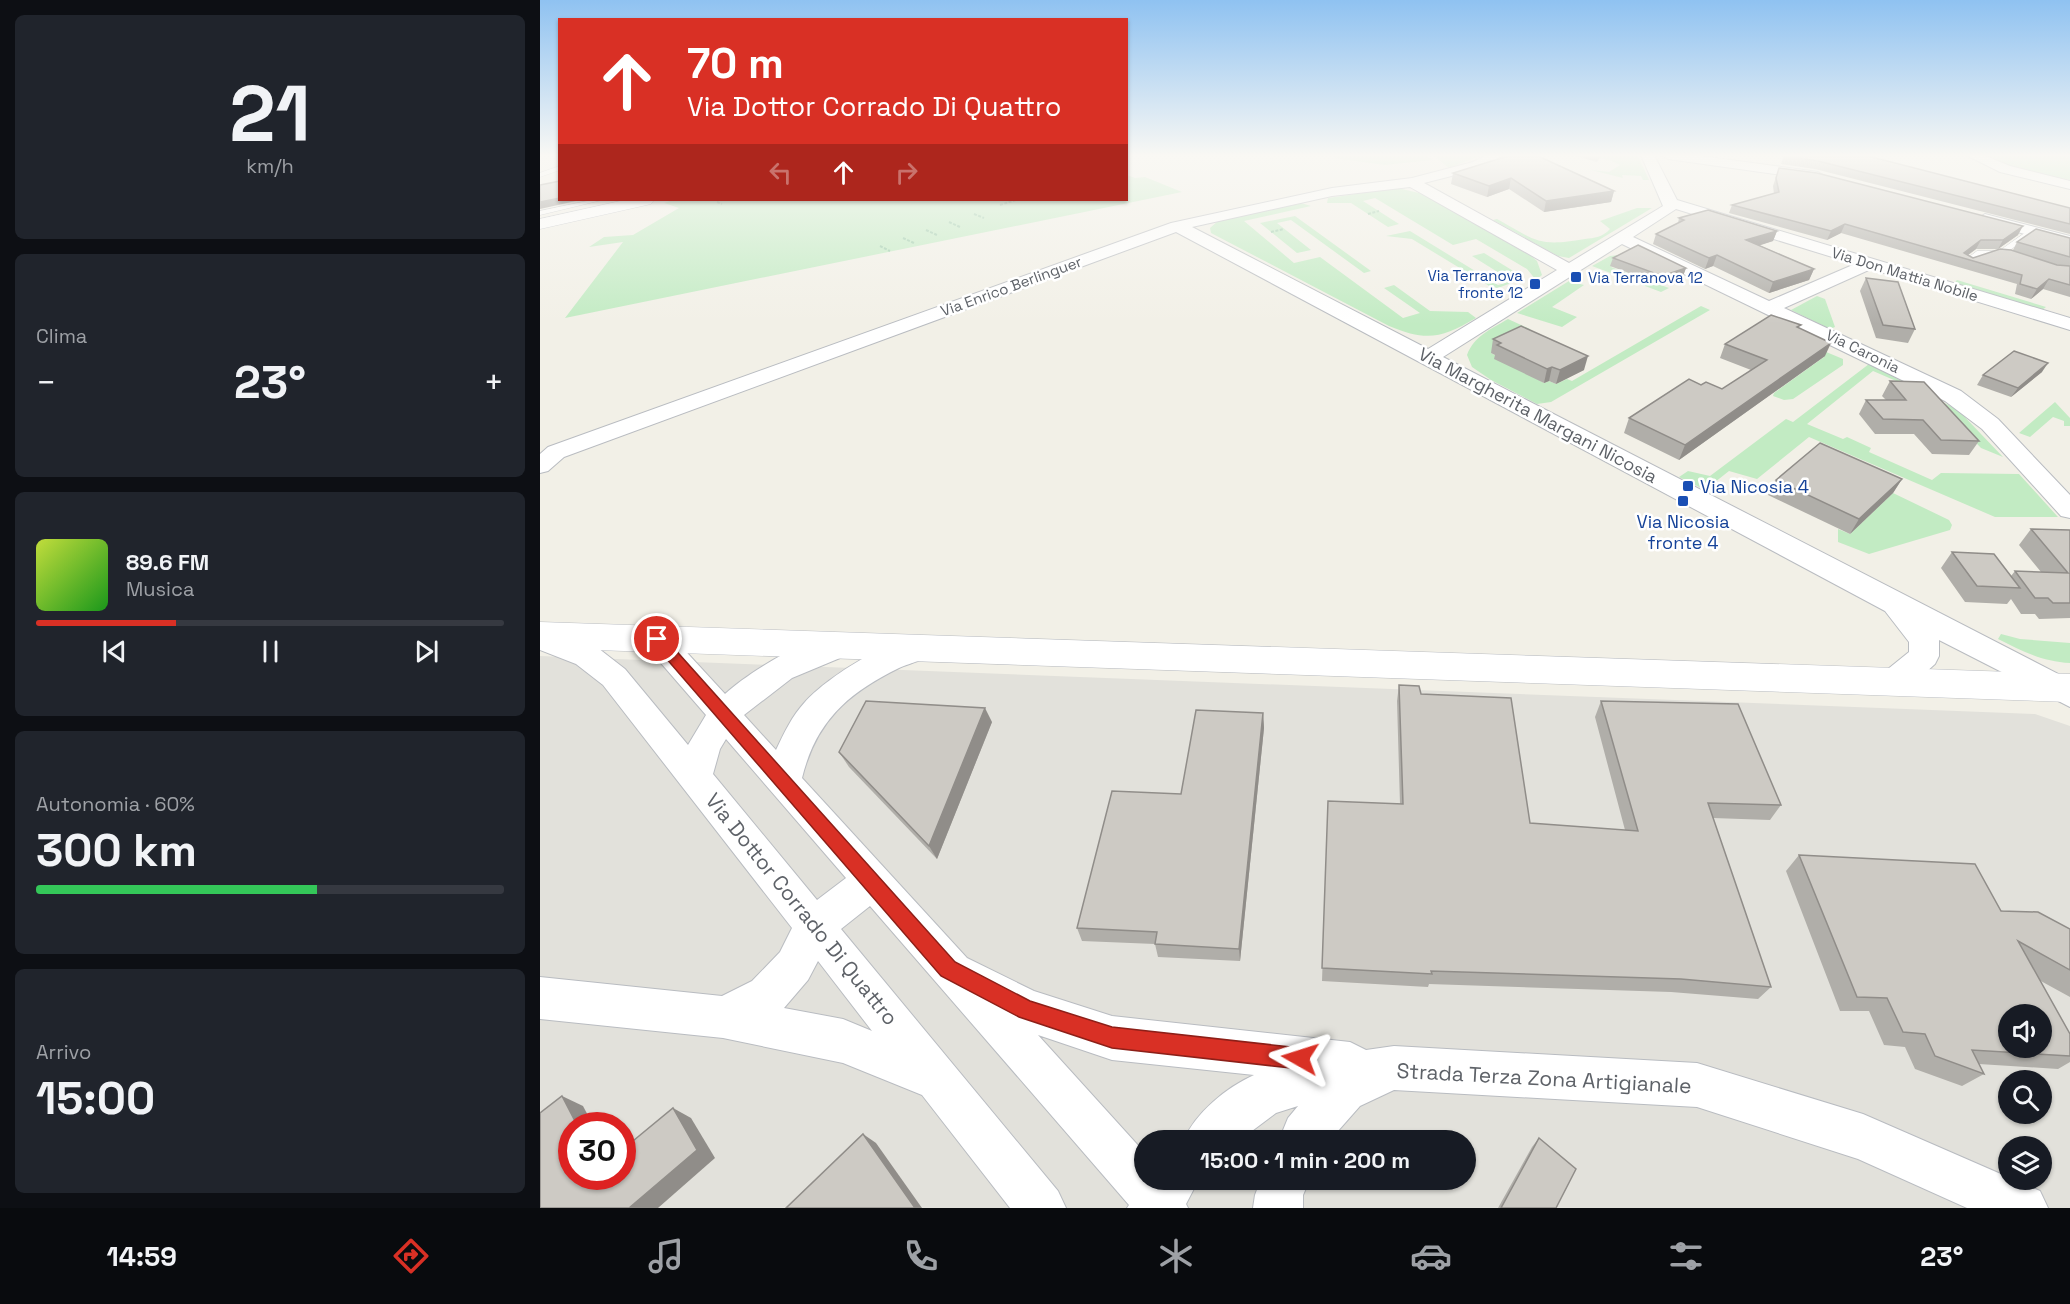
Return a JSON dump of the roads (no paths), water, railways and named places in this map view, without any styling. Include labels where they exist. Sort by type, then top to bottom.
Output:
[{"type":"street","points":[[540,224],[595,211]]},
{"type":"street","name":"Via Enrico Berlinguer","points":[[540,466],[556,452],[1177,226],[1244,211]]},
{"type":"street","points":[[1465,211],[1570,270]]},
{"type":"street","points":[[1427,358],[1664,211]]},
{"type":"street","name":"Via Don Mattia Nobile","points":[[1698,211],[2070,324]]},
{"type":"street","points":[[1976,217],[2070,242]]},
{"type":"street","name":"Via Margherita Margani Nicosia","points":[[1177,226],[2066,690]]},
{"type":"street","name":"Via Caronia","points":[[1623,238],[1953,396],[1990,424],[2060,490],[2070,510]]},
{"type":"street","points":[[1771,308],[1869,264]]},
{"type":"street","points":[[1863,585],[1902,614],[1924,639],[1924,656],[1894,682]]},
{"type":"street","points":[[540,636],[1894,682],[2066,690]]},
{"type":"street","name":"Via Dottor Corrado Di Quattro","points":[[540,636],[587,656],[614,677],[1041,1208]]},
{"type":"street","points":[[657,639],[948,969],[1162,1199]]},
{"type":"street","points":[[695,776],[705,745],[725,715],[744,696],[782,669],[816,653],[841,645]]},
{"type":"street","points":[[784,781],[788,756],[800,732],[817,709],[839,688],[864,671],[920,648]]},
{"type":"street","points":[[723,1017],[766,996],[794,966],[815,925],[871,881]]},
{"type":"street","points":[[948,969],[1026,1010],[1112,1038],[1394,1068]]},
{"type":"street","points":[[540,998],[723,1017],[843,1041],[938,1079]]},
{"type":"street","points":[[1308,1130],[1344,1090],[1394,1068]]},
{"type":"street","name":"Strada Terza Zona Artigianale","points":[[1215,1130],[1263,1094],[1314,1079],[1394,1068],[1697,1085],[1863,1137],[2023,1208]]},
{"type":"street","points":[[1278,1208],[1281,1190]]},
{"type":"lane","points":[[2001,254],[2032,232]]},
{"type":"lane","points":[[1965,263],[1980,253],[2001,254],[2022,259]]},
{"type":"place","name":"Via Terranova 12","points":[[1576,277]]},
{"type":"place","name":"Via Terranova fronte 12","points":[[1535,284]]},
{"type":"place","name":"Via Nicosia 4","points":[[1688,486]]},
{"type":"place","name":"Via Nicosia fronte 4","points":[[1683,501]]}]
